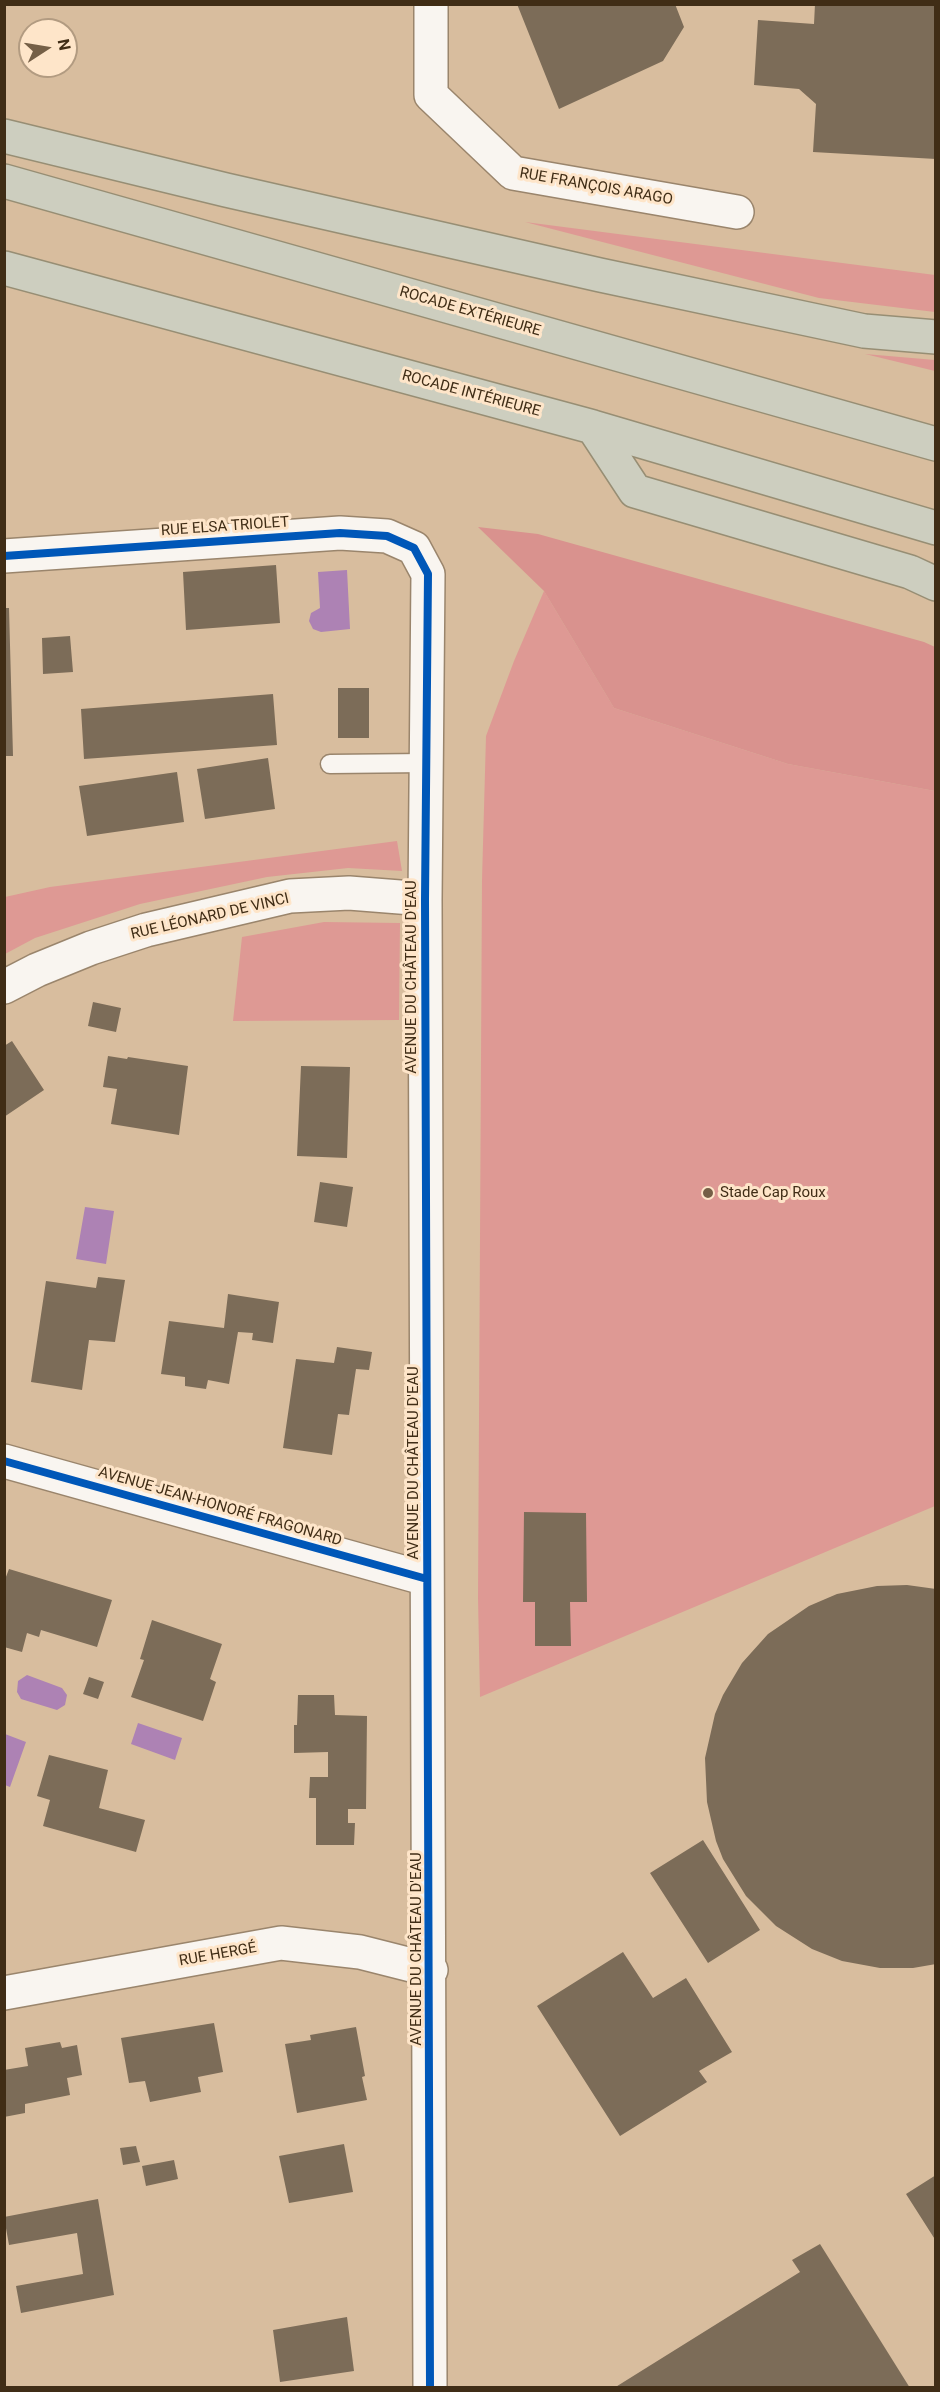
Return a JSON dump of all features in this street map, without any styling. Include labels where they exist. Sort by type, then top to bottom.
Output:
[{"type":"highway","points":[[4,136],[226,190],[600,275],[864,331],[936,338]]},
{"type":"highway","name":"ROCADE EXTÉRIEURE","points":[[4,181],[936,444]]},
{"type":"highway","name":"ROCADE INTÉRIEURE","points":[[4,268],[593,427],[936,528]]},
{"type":"highway","points":[[593,427],[635,491],[910,572],[936,584]]},
{"type":"street","name":"RUE FRANÇOIS ARAGO","points":[[431,4],[431,95],[513,173],[737,212]]},
{"type":"street","name":"RUE ELSA TRIOLET","points":[[4,556],[340,533],[387,536],[414,548],[428,574]]},
{"type":"street","name":"AVENUE DU CHÂTEAU D'EAU","points":[[428,574],[425,899],[431,1970],[430,2388]]},
{"type":"street","name":"RUE LÉONARD DE VINCI","points":[[4,987],[37,970],[91,948],[146,930],[290,897],[350,893],[425,899]]},
{"type":"street","name":"AVENUE JEAN-HONORÉ FRAGONARD","points":[[4,1461],[428,1579]]},
{"type":"street","name":"RUE HERGÉ","points":[[4,1993],[281,1943],[360,1952],[431,1970]]},
{"type":"lane","points":[[330,764],[426,763]]},
{"type":"shaded area","points":[[525,222],[935,275],[935,312],[819,298]]},
{"type":"shaded area","points":[[865,354],[935,360],[935,371]]},
{"type":"shaded area","points":[[478,527],[538,534],[935,647],[935,791],[788,764],[614,708],[544,591]]},
{"type":"shaded area","points":[[347,570],[350,629],[321,632],[313,629],[309,621],[311,613],[320,608],[318,572]]},
{"type":"shaded area","name":"Stade Cap Roux","points":[[544,591],[614,708],[788,764],[935,791],[935,1506],[480,1697],[478,1597],[482,880],[486,736],[514,661]]},
{"type":"shaded area","points":[[397,841],[402,871],[348,868],[267,877],[140,904],[35,938],[5,954],[5,897],[50,887]]},
{"type":"shaded area","points":[[324,922],[400,923],[399,1020],[233,1021],[242,937]]},
{"type":"shaded area","points":[[85,1207],[114,1211],[106,1264],[76,1259]]},
{"type":"shaded area","points":[[27,1675],[62,1688],[67,1695],[65,1705],[57,1710],[21,1699],[17,1692],[18,1681]]},
{"type":"shaded area","points":[[138,1723],[182,1738],[175,1760],[131,1744]]},
{"type":"shaded area","points":[[5,1734],[26,1742],[10,1787],[5,1785]]},
{"type":"building","points":[[517,4],[675,4],[684,27],[663,61],[559,109]]},
{"type":"building","points":[[815,4],[936,4],[936,159],[813,152],[816,104],[799,89],[754,85],[758,20],[814,24]]},
{"type":"building","points":[[276,565],[280,623],[186,630],[183,572]]},
{"type":"building","points":[[4,608],[9,608],[13,756],[4,756]]},
{"type":"building","points":[[70,636],[73,672],[43,674],[42,638]]},
{"type":"building","points":[[338,688],[369,688],[369,738],[338,738]]},
{"type":"building","points":[[273,694],[277,745],[84,759],[81,709]]},
{"type":"building","points":[[268,758],[275,809],[205,819],[197,769]]},
{"type":"building","points":[[177,772],[184,822],[87,836],[79,786]]},
{"type":"building","points":[[93,1002],[121,1008],[116,1032],[88,1026]]},
{"type":"building","points":[[12,1041],[44,1090],[4,1117],[4,1046]]},
{"type":"building","points":[[108,1056],[188,1066],[179,1135],[111,1124],[117,1089],[103,1087]]},
{"type":"building","points":[[301,1066],[350,1067],[347,1158],[297,1156]]},
{"type":"building","points":[[320,1182],[353,1187],[347,1227],[314,1222]]},
{"type":"building","points":[[98,1277],[125,1280],[115,1342],[89,1340],[82,1390],[31,1382],[46,1281],[96,1288]]},
{"type":"building","points":[[228,1294],[279,1302],[273,1343],[252,1340],[253,1333],[238,1332],[229,1384],[208,1380],[206,1389],[185,1386],[185,1377],[161,1374],[169,1321],[224,1328]]},
{"type":"building","points":[[337,1347],[372,1352],[369,1370],[356,1369],[349,1415],[338,1414],[332,1455],[283,1448],[296,1359],[334,1363]]},
{"type":"building","points":[[524,1512],[586,1513],[587,1602],[570,1602],[571,1646],[535,1646],[535,1602],[523,1602]]},
{"type":"building","points":[[9,1569],[112,1600],[97,1647],[41,1630],[39,1637],[27,1633],[22,1652],[4,1647],[4,1582]]},
{"type":"building","points":[[907,1585],[936,1589],[936,1964],[913,1968],[880,1968],[842,1961],[812,1949],[776,1926],[746,1896],[723,1859],[716,1841],[707,1802],[705,1758],[715,1714],[723,1695],[742,1663],[768,1634],[809,1606],[837,1594],[877,1586]]},
{"type":"building","points":[[152,1620],[222,1644],[210,1679],[216,1682],[203,1721],[131,1697],[144,1660],[140,1659]]},
{"type":"building","points":[[89,1677],[104,1682],[98,1699],[83,1694]]},
{"type":"building","points":[[298,1695],[334,1695],[335,1715],[367,1716],[366,1809],[348,1809],[348,1823],[355,1823],[354,1845],[316,1845],[316,1798],[309,1798],[310,1777],[328,1777],[328,1752],[294,1753],[294,1725],[297,1725]]},
{"type":"building","points":[[49,1755],[108,1770],[99,1808],[145,1820],[136,1852],[43,1826],[50,1800],[37,1796]]},
{"type":"building","points":[[703,1840],[760,1930],[708,1963],[650,1873]]},
{"type":"building","points":[[623,1952],[653,1998],[686,1978],[732,2052],[699,2071],[707,2082],[620,2136],[537,2006]]},
{"type":"building","points":[[214,2023],[223,2072],[198,2077],[201,2092],[150,2102],[145,2081],[129,2083],[121,2038]]},
{"type":"building","points":[[356,2027],[367,2100],[297,2113],[285,2044],[311,2040],[310,2035]]},
{"type":"building","points":[[60,2042],[62,2048],[77,2045],[82,2075],[67,2078],[70,2095],[25,2104],[25,2113],[4,2117],[4,2070],[28,2066],[25,2048]]},
{"type":"building","points":[[344,2144],[353,2192],[289,2203],[279,2156]]},
{"type":"building","points":[[136,2146],[140,2162],[123,2165],[120,2148]]},
{"type":"building","points":[[174,2160],[178,2179],[146,2186],[142,2166]]},
{"type":"building","points":[[936,2175],[936,2241],[906,2194]]},
{"type":"building","points":[[98,2199],[114,2295],[21,2313],[16,2286],[83,2274],[77,2233],[9,2245],[4,2217]]},
{"type":"building","points":[[820,2244],[910,2388],[614,2388],[800,2272],[792,2260]]},
{"type":"building","points":[[347,2317],[354,2371],[280,2382],[273,2330]]},
{"type":"cycle path","points":[[4,556],[340,533],[387,536],[414,548],[428,574],[425,899],[430,2388]]},
{"type":"cycle path","points":[[4,1461],[427,1579]]},
{"type":"place","name":"Stade Cap Roux","points":[[708,1193]]}]
